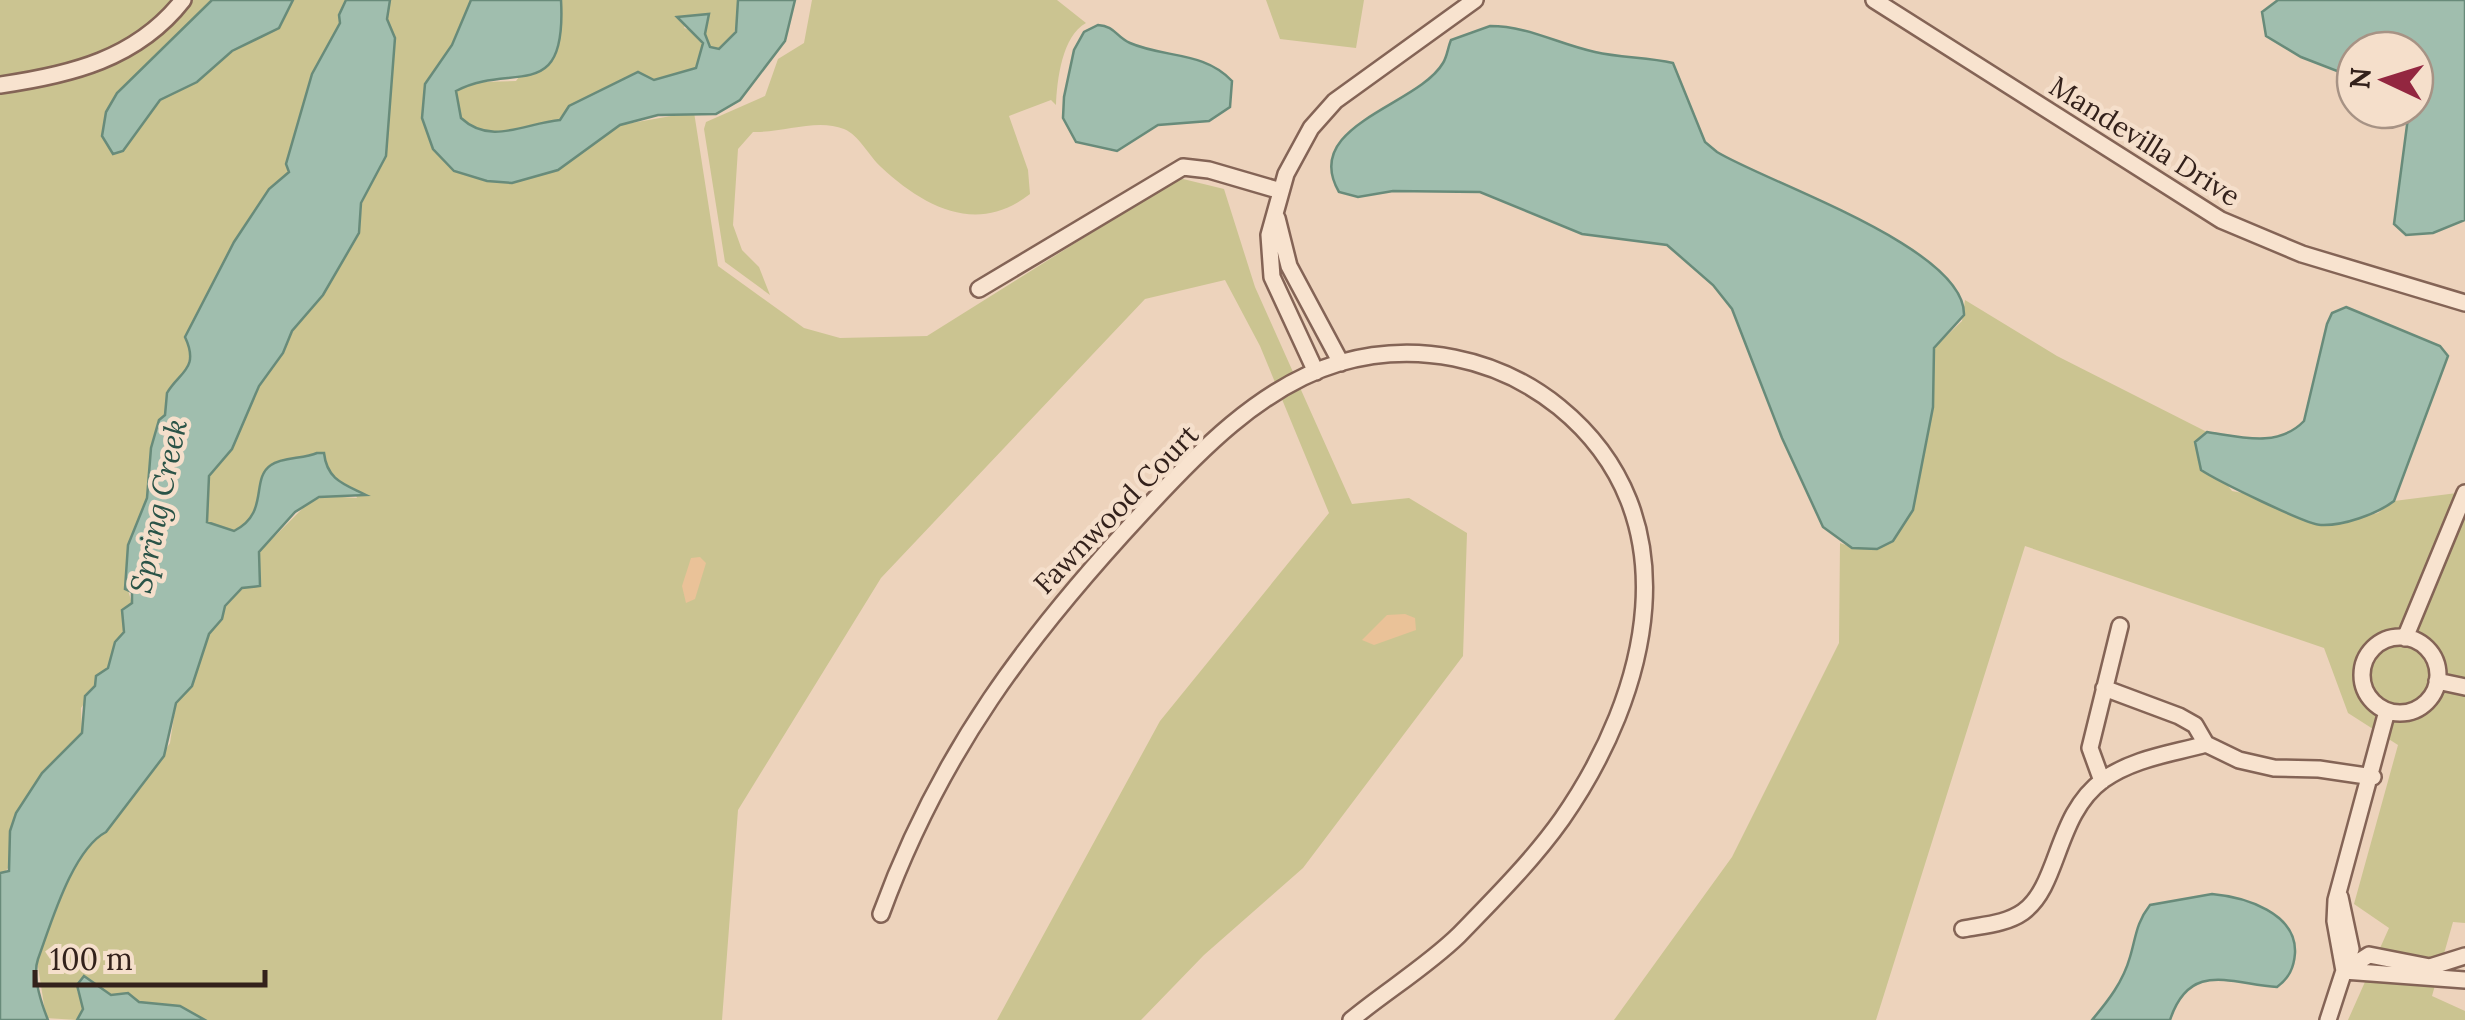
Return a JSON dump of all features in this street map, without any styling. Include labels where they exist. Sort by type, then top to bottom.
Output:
[{"type":"street","points":[[0,85],[54,77],[104,61],[148,35],[183,0]]},
{"type":"street","points":[[1316,372],[1272,277],[1269,234],[1281,191],[1302,142],[1324,112],[1418,37],[1475,0]]},
{"type":"street","name":"Mandevilla Drive","points":[[1874,0],[2221,220],[2302,254],[2465,303]]},
{"type":"street","points":[[979,290],[1183,167],[1209,170],[1281,191]]},
{"type":"street","points":[[1276,218],[1289,266],[1341,363]]},
{"type":"street","name":"Fawnwood Court","points":[[882,914],[913,832],[1024,646],[1193,460],[1238,421],[1316,372],[1341,363],[1395,354],[1452,356],[1505,374],[1553,402],[1592,440],[1616,472],[1638,525],[1646,578],[1645,618],[1632,672],[1598,756],[1561,820],[1458,935],[1350,1020]]},
{"type":"street","points":[[2406,638],[2465,494]]},
{"type":"street","points":[[2102,781],[2090,748],[2120,626]]},
{"type":"street","points":[[2406,638],[2424,646],[2435,661],[2437,682],[2430,698],[2419,708],[2388,711],[2370,698],[2362,670],[2375,647],[2388,639],[2406,638]]},
{"type":"street","points":[[2437,682],[2465,687]]},
{"type":"street","points":[[2104,688],[2179,716],[2195,725],[2206,744],[2239,760],[2274,768],[2319,768],[2372,777]]},
{"type":"street","points":[[2328,1020],[2351,949],[2345,904],[2338,894],[2388,711]]},
{"type":"street","points":[[1963,929],[2009,919],[2036,899],[2072,814],[2102,781],[2141,761],[2206,744]]},
{"type":"street","points":[[2344,972],[2369,955],[2430,967],[2465,956]]},
{"type":"street","points":[[2344,972],[2465,980]]},
{"type":"shaded area","points":[[0,0],[346,0],[341,22],[312,74],[289,172],[269,189],[185,337],[189,361],[167,393],[165,415],[159,420],[151,448],[147,498],[128,545],[125,579],[132,604],[122,610],[124,632],[115,642],[108,668],[81,708],[82,733],[42,773],[10,831],[12,863],[4,873],[0,873]]},
{"type":"shaded area","points":[[390,0],[471,0],[452,45],[425,84],[422,118],[433,149],[487,181],[512,183],[558,170],[620,125],[694,112],[718,266],[804,328],[840,338],[927,336],[1179,178],[1224,189],[1255,287],[1352,504],[1409,498],[1467,533],[1463,656],[1303,868],[1204,955],[1141,1020],[997,1020],[1160,721],[1329,513],[1260,346],[1225,280],[1145,299],[881,578],[738,810],[722,1020],[205,1020],[111,995],[91,980],[77,990],[83,1009],[77,1020],[46,1018],[37,960],[69,878],[80,857],[141,788],[170,743],[176,703],[192,686],[209,634],[222,620],[225,607],[243,588],[260,586],[259,552],[310,501],[327,496],[357,498],[353,489],[329,474],[317,453],[279,461],[263,474],[256,507],[242,526],[234,531],[207,522],[209,476],[223,460],[259,386],[283,354],[292,331],[323,295],[359,234],[362,203],[386,156],[395,38],[387,19]]},
{"type":"shaded area","points":[[561,0],[738,0],[737,22],[734,34],[719,49],[710,47],[705,34],[709,19],[701,14],[689,16],[684,28],[694,31],[703,43],[696,68],[654,81],[623,79],[569,106],[560,121],[496,132],[484,131],[461,118],[456,91],[479,82],[516,81],[561,17]]},
{"type":"shaded area","points":[[812,0],[1057,0],[1086,23],[1066,48],[1056,105],[1051,100],[1009,116],[1028,170],[1030,194],[991,213],[952,211],[916,194],[881,167],[844,129],[811,125],[753,132],[738,149],[733,225],[742,250],[759,267],[770,295],[725,262],[704,129],[706,122],[765,96],[778,59],[804,43]]},
{"type":"shaded area","points":[[1266,0],[1364,0],[1356,48],[1280,39]]},
{"type":"shaded area","points":[[1965,300],[2057,356],[2207,432],[2195,442],[2232,491],[2258,496],[2307,522],[2336,523],[2378,513],[2394,501],[2465,492],[2465,923],[2453,922],[2432,996],[2465,1011],[2465,1020],[2348,1020],[2389,928],[2354,904],[2398,745],[2348,713],[2324,648],[2025,546],[1876,1020],[1614,1020],[1732,857],[1839,643],[1840,543],[1874,549],[1889,542],[1900,528],[1934,348],[1962,321]]},
{"type":"sand","points":[[700,557],[706,563],[695,599],[686,603],[682,586],[691,558]]},
{"type":"sand","points":[[1387,615],[1415,618],[1416,630],[1374,645],[1362,640]]},
{"type":"water","points":[[212,0],[293,0],[279,28],[232,51],[197,82],[160,100],[123,151],[113,154],[102,136],[106,112],[117,93]]},
{"type":"water","name":"Spring Creek","points":[[346,0],[390,0],[387,19],[395,38],[386,156],[361,203],[359,233],[323,295],[292,331],[283,353],[259,386],[232,449],[209,476],[207,522],[234,531],[252,515],[261,479],[271,465],[317,453],[324,453],[338,480],[366,495],[319,497],[295,512],[259,552],[260,586],[242,588],[225,606],[222,619],[209,634],[192,686],[176,703],[164,756],[106,832],[83,855],[64,889],[36,966],[48,1020],[0,1020],[0,873],[9,871],[10,831],[16,813],[42,773],[82,733],[85,696],[95,686],[96,676],[108,668],[115,642],[124,632],[122,610],[132,603],[132,592],[125,589],[128,545],[147,498],[151,448],[159,420],[165,415],[167,393],[189,363],[185,337],[234,242],[269,189],[289,172],[286,164],[312,74],[340,23]]},
{"type":"water","points":[[471,0],[561,0],[561,33],[555,55],[545,68],[456,91],[461,118],[484,131],[496,132],[560,120],[569,106],[638,72],[654,80],[696,68],[703,43],[677,17],[709,14],[705,34],[710,47],[719,49],[736,32],[738,0],[795,0],[785,41],[740,100],[716,114],[658,115],[620,125],[558,170],[512,183],[487,181],[454,171],[433,149],[422,118],[425,84],[452,45]]},
{"type":"water","points":[[2278,0],[2465,0],[2465,220],[2433,233],[2406,235],[2394,224],[2406,130],[2435,130],[2435,30],[2335,30],[2335,70],[2301,57],[2266,36],[2262,12]]},
{"type":"water","points":[[1098,25],[1143,48],[1196,60],[1221,71],[1232,81],[1230,107],[1209,121],[1158,125],[1117,151],[1076,142],[1063,118],[1064,97],[1074,50],[1084,32]]},
{"type":"water","points":[[1490,26],[1530,32],[1595,52],[1673,63],[1705,142],[1717,152],[1900,242],[1933,266],[1956,290],[1964,315],[1934,348],[1933,407],[1913,510],[1893,541],[1877,549],[1852,548],[1823,527],[1782,438],[1732,309],[1713,285],[1667,245],[1582,234],[1480,192],[1393,191],[1358,197],[1339,192],[1331,169],[1335,150],[1348,133],[1430,78],[1444,61],[1451,40]]},
{"type":"water","points":[[2346,307],[2440,346],[2448,356],[2394,501],[2359,518],[2321,525],[2281,510],[2201,470],[2195,442],[2207,432],[2271,438],[2304,421],[2327,324],[2332,313]]},
{"type":"water","points":[[2212,894],[2253,903],[2288,927],[2295,953],[2285,980],[2277,987],[2228,980],[2201,982],[2178,1001],[2170,1020],[2092,1020],[2123,975],[2139,924],[2150,905]]},
{"type":"water","points":[[84,976],[111,995],[128,993],[139,1002],[180,1006],[205,1020],[77,1020],[83,1009],[77,985]]}]
